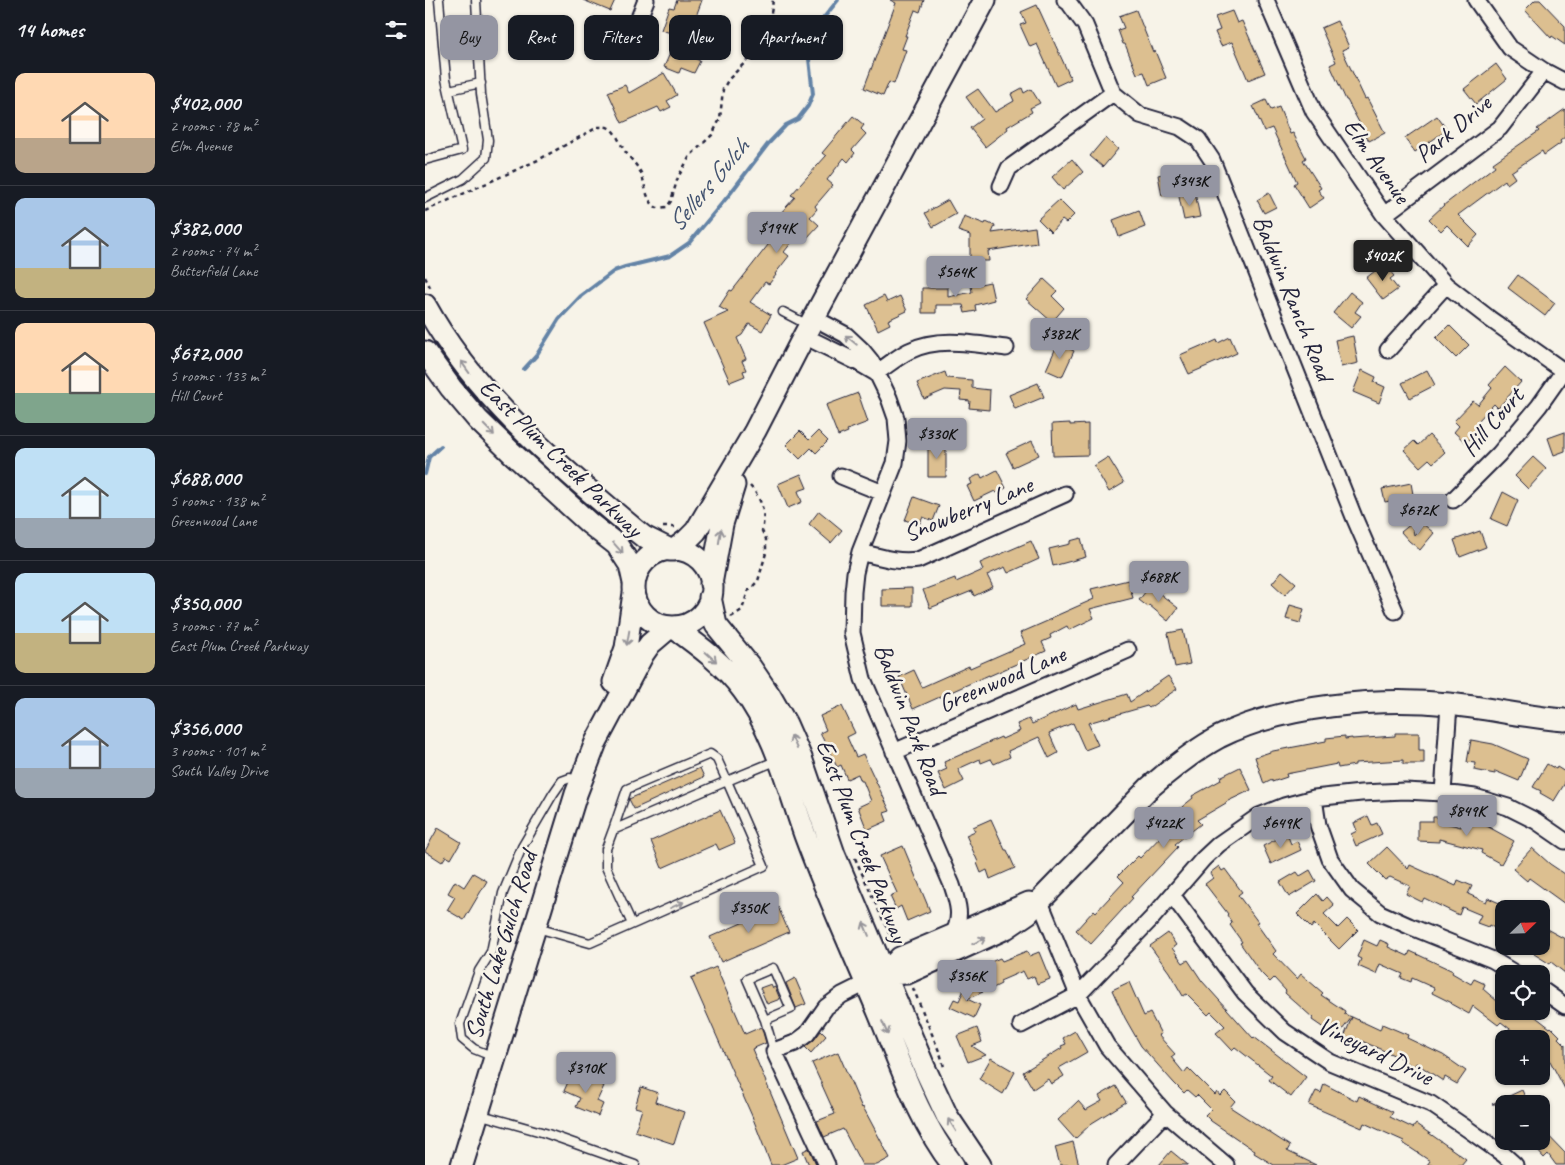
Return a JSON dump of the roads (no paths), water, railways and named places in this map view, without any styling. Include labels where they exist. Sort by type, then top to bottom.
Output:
[{"type":"main road","points":[[672,550],[696,531],[755,431],[985,0]]},
{"type":"main road","name":"East Plum Creek Parkway","points":[[429,299],[448,343],[470,373],[496,403],[528,436],[634,529],[672,550]]},
{"type":"main road","name":"East Plum Creek Parkway","points":[[425,352],[451,388],[478,420],[512,453],[617,545],[630,566],[634,586]]},
{"type":"main road","points":[[711,591],[707,571],[699,560],[687,552],[672,550],[660,552],[648,559],[639,569],[634,586],[637,603],[644,614],[654,622],[672,627],[685,625],[697,619],[705,609],[711,591],[724,514],[755,431]]},
{"type":"main road","name":"South Lake Gulch Road","points":[[597,742],[607,699],[624,657],[629,633],[634,586]]},
{"type":"main road","name":"East Plum Creek Parkway","points":[[711,591],[712,613],[716,625],[756,675],[770,696],[786,724],[803,763],[917,1103],[933,1135],[953,1165]]},
{"type":"main road","name":"East Plum Creek Parkway","points":[[672,627],[695,642],[714,659],[743,690],[757,711],[778,760],[820,873],[925,1069],[947,1116],[980,1165]]},
{"type":"main road","name":"South Lake Gulch Road","points":[[462,1165],[581,781],[597,742],[643,654],[649,644],[672,627]]},
{"type":"main road","points":[[876,978],[907,972],[1006,928],[1028,912],[1160,778],[1184,759],[1219,737],[1238,729],[1269,718],[1317,708],[1381,702],[1449,704],[1565,720]]},
{"type":"main road","points":[[778,760],[792,769],[816,835],[834,854]]},
{"type":"main road","points":[[876,978],[901,958],[1023,905],[1039,900]]},
{"type":"street","points":[[640,15],[646,0]]},
{"type":"street","points":[[1001,186],[1009,168],[1113,94],[1085,25],[1065,0]]},
{"type":"street","name":"Elm Avenue","points":[[1266,0],[1314,112],[1384,215],[1446,285],[1489,320],[1565,371]]},
{"type":"street","points":[[1476,0],[1510,48],[1565,82]]},
{"type":"street","name":"Park Drive","points":[[1384,215],[1500,128],[1544,70]]},
{"type":"street","name":"Baldwin Ranch Road","points":[[1113,94],[1140,115],[1179,127],[1198,139],[1212,160],[1354,518],[1395,611]]},
{"type":"street","points":[[1388,350],[1446,285]]},
{"type":"street","points":[[810,327],[859,363],[876,373],[908,351],[937,343],[975,344],[1006,348]]},
{"type":"street","name":"Baldwin Park Road","points":[[810,327],[846,335],[855,342],[871,361],[889,398],[896,418],[898,442],[895,463],[860,552],[855,573],[853,632],[863,679],[958,902],[957,928],[952,936]]},
{"type":"street","name":"Hill Court","points":[[1453,500],[1499,454],[1565,371]]},
{"type":"street","points":[[841,476],[883,493]]},
{"type":"street","name":"Snowberry Lane","points":[[860,552],[892,561],[918,560],[1065,494]]},
{"type":"street","name":"Greenwood Lane","points":[[894,752],[1128,650]]},
{"type":"street","points":[[1443,793],[1449,704]]},
{"type":"street","points":[[1021,1025],[1078,995],[1152,918],[1219,844],[1259,816],[1284,806],[1315,798],[1361,793],[1405,791],[1443,793],[1475,797],[1508,807],[1536,821],[1565,840]]},
{"type":"street","points":[[1315,798],[1318,825],[1331,859],[1352,890],[1380,913],[1501,965]]},
{"type":"street","name":"Vineyard Drive","points":[[1172,895],[1245,993],[1285,1032],[1330,1062],[1431,1104],[1515,1165]]},
{"type":"street","points":[[1039,900],[1078,995],[1107,1046],[1165,1113],[1226,1165]]},
{"type":"street","points":[[827,1165],[774,1051],[795,1043],[807,1034],[826,1007],[841,994],[876,978]]},
{"type":"street","points":[[1550,995],[1565,1006]]},
{"type":"street","points":[[1116,1165],[1165,1113]]},
{"type":"lane","points":[[425,160],[462,150],[446,79],[439,0]]},
{"type":"lane","points":[[425,198],[463,179],[486,158],[488,140],[481,83],[476,0]]},
{"type":"lane","points":[[449,90],[481,83]]},
{"type":"lane","points":[[783,312],[810,327]]},
{"type":"lane","points":[[535,927],[590,943],[764,866],[717,759],[710,754],[627,789],[606,849],[606,867],[632,924]]},
{"type":"lane","points":[[613,830],[778,760]]},
{"type":"lane","points":[[495,1057],[474,1049],[462,1039],[459,1024],[479,971],[491,952],[503,893],[522,847],[562,781],[570,778],[581,781]]},
{"type":"lane","points":[[765,1020],[791,1009],[773,968],[747,979],[765,1020],[774,1051]]},
{"type":"lane","points":[[478,1114],[545,1133],[635,1165]]},
{"type":"waterway","name":"Sellers Gulch","points":[[524,369],[536,356],[559,319],[581,296],[614,271],[670,256],[689,243],[768,144],[786,125],[798,119],[808,106],[813,94],[809,44],[814,30],[838,0]]},
{"type":"waterway","name":"Sellers Gulch","points":[[425,474],[429,457],[441,446]]}]
